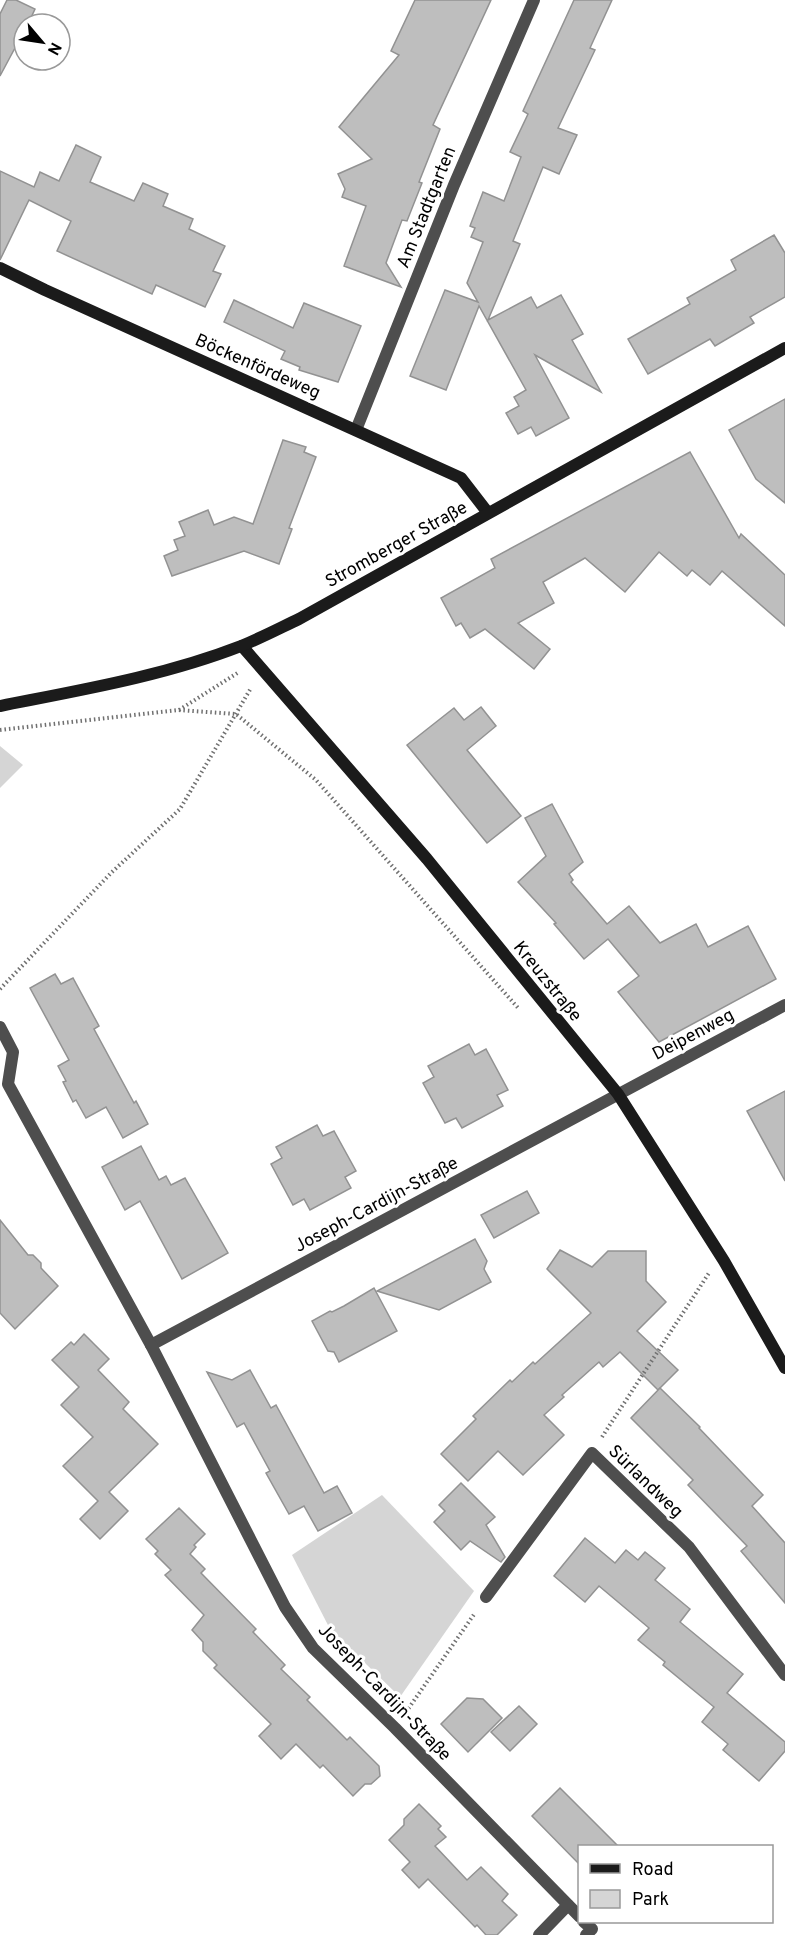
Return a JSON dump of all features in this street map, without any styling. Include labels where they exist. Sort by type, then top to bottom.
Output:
[{"type":"street","name":"Am Stadtgarten","points":[[356,430],[454,185],[534,0]]},
{"type":"street","name":"Böckenfördeweg","points":[[0,267],[45,291],[461,478],[488,513]]},
{"type":"street","name":"Stromberger Straße","points":[[0,706],[83,690],[179,667],[242,646],[299,619],[785,348]]},
{"type":"street","name":"Kreuzstraße","points":[[242,646],[427,859],[618,1094],[724,1261],[785,1368]]},
{"type":"street","name":"Deipenweg","points":[[618,1094],[785,1005]]},
{"type":"street","name":"Joseph-Cardijn-Straße","points":[[0,1027],[13,1052],[4,1083],[152,1345],[285,1607],[313,1648],[395,1728],[578,1916]]},
{"type":"street","name":"Joseph-Cardijn-Straße","points":[[152,1345],[618,1094]]},
{"type":"street","name":"Sürlandweg","points":[[486,1597],[592,1453],[689,1548],[785,1675]]},
{"type":"street","points":[[539,1935],[568,1905]]},
{"type":"street","points":[[585,1923],[592,1929],[586,1935]]},
{"type":"path","points":[[178,710],[258,666]]},
{"type":"path","points":[[0,989],[112,872],[180,809],[236,714],[258,666]]},
{"type":"path","points":[[0,730],[178,710],[236,714],[316,780],[523,1013]]},
{"type":"path","points":[[592,1453],[707,1274],[724,1261]]},
{"type":"path","points":[[395,1728],[486,1597]]},
{"type":"green space","points":[[0,746],[23,765],[0,788]]},
{"type":"green space","points":[[382,1495],[474,1591],[400,1697],[330,1629],[292,1555]]},
{"type":"building","points":[[7,0],[16,0],[35,9],[34,12],[12,12],[12,54],[0,76],[0,14]]},
{"type":"building","points":[[415,0],[491,0],[433,125],[440,129],[419,182],[422,183],[407,221],[402,220],[386,263],[401,287],[344,266],[366,206],[342,197],[345,189],[338,174],[372,159],[339,127],[399,55],[391,51]]},
{"type":"building","points":[[574,0],[612,0],[590,48],[595,50],[558,128],[577,135],[559,174],[543,167],[513,241],[520,244],[488,320],[531,297],[537,308],[561,295],[583,334],[572,340],[601,392],[535,355],[569,418],[536,436],[531,427],[518,434],[506,413],[519,406],[514,397],[526,390],[479,306],[446,390],[410,376],[445,290],[478,302],[467,283],[483,242],[471,237],[475,228],[470,226],[483,192],[504,201],[521,157],[510,152],[528,114],[523,111]]},
{"type":"building","points":[[76,145],[101,157],[90,182],[134,201],[143,183],[168,194],[163,206],[193,219],[189,229],[225,246],[213,271],[221,274],[205,307],[156,285],[152,294],[57,251],[71,221],[29,200],[0,260],[0,171],[34,187],[40,172],[59,181]]},
{"type":"building","points":[[774,235],[785,253],[785,297],[750,317],[754,323],[715,346],[710,339],[648,374],[628,339],[690,304],[687,298],[736,270],[731,260]]},
{"type":"building","points":[[234,300],[293,328],[304,303],[361,326],[338,382],[299,370],[300,367],[281,359],[285,351],[224,322]]},
{"type":"building","points":[[785,399],[785,503],[756,479],[729,430]]},
{"type":"building","points":[[283,440],[306,447],[304,452],[316,457],[289,528],[292,529],[279,564],[244,551],[172,576],[164,556],[178,550],[174,540],[185,536],[179,522],[208,510],[214,525],[234,517],[253,524]]},
{"type":"building","points":[[690,452],[739,538],[741,534],[785,575],[785,626],[722,571],[710,585],[692,570],[687,576],[659,552],[625,592],[585,558],[543,582],[554,603],[518,623],[550,649],[534,669],[485,629],[470,638],[461,623],[456,626],[441,598],[495,568],[491,559]]},
{"type":"building","points":[[481,707],[496,726],[467,750],[521,816],[487,843],[407,745],[454,708],[464,720]]},
{"type":"building","points":[[552,804],[583,862],[569,874],[573,880],[571,882],[607,924],[629,906],[660,943],[696,924],[708,947],[748,926],[776,979],[659,1042],[618,992],[639,976],[608,939],[584,959],[554,924],[556,923],[518,882],[546,856],[525,818]]},
{"type":"building","points":[[55,974],[61,984],[73,978],[99,1026],[94,1029],[148,1124],[123,1138],[106,1107],[86,1118],[76,1100],[73,1102],[63,1082],[66,1081],[58,1066],[69,1060],[30,988]]},
{"type":"building","points":[[469,1044],[475,1055],[486,1049],[508,1090],[497,1095],[503,1106],[462,1128],[456,1118],[445,1123],[423,1083],[434,1077],[428,1066]]},
{"type":"building","points":[[785,1091],[785,1181],[747,1111]]},
{"type":"building","points":[[317,1125],[323,1136],[334,1131],[356,1171],[345,1177],[351,1188],[310,1210],[304,1199],[293,1205],[271,1164],[282,1158],[276,1147]]},
{"type":"building","points":[[141,1146],[159,1180],[166,1176],[171,1185],[185,1178],[228,1253],[182,1279],[140,1201],[125,1210],[102,1167]]},
{"type":"building","points":[[527,1191],[539,1213],[494,1238],[481,1215]]},
{"type":"building","points":[[0,1220],[28,1255],[33,1255],[41,1263],[41,1268],[58,1286],[15,1329],[0,1313]]},
{"type":"building","points":[[475,1239],[487,1261],[484,1269],[491,1282],[439,1310],[377,1291]]},
{"type":"building","points":[[560,1250],[592,1267],[608,1251],[646,1251],[646,1281],[666,1302],[637,1331],[678,1370],[658,1390],[620,1352],[603,1367],[599,1362],[562,1395],[564,1397],[544,1415],[564,1435],[523,1475],[498,1451],[468,1481],[441,1454],[476,1419],[473,1416],[510,1380],[512,1382],[533,1362],[535,1364],[591,1313],[547,1269]]},
{"type":"building","points":[[374,1288],[397,1331],[339,1362],[334,1352],[328,1351],[312,1321]]},
{"type":"building","points":[[84,1334],[109,1359],[98,1370],[129,1402],[123,1409],[158,1444],[109,1492],[128,1511],[100,1539],[80,1519],[98,1501],[63,1466],[93,1437],[61,1405],[79,1387],[52,1360],[71,1342],[74,1345]]},
{"type":"building","points":[[250,1370],[271,1408],[276,1405],[324,1493],[337,1486],[352,1513],[318,1531],[304,1506],[289,1514],[266,1473],[270,1471],[244,1423],[237,1427],[207,1372],[232,1380]]},
{"type":"building","points":[[660,1388],[763,1495],[752,1506],[785,1543],[785,1603],[741,1551],[747,1546],[688,1485],[693,1480],[631,1418]]},
{"type":"building","points":[[461,1483],[495,1517],[486,1525],[505,1557],[501,1562],[470,1541],[461,1550],[434,1522],[445,1511],[439,1505]]},
{"type":"building","points":[[179,1508],[205,1534],[194,1545],[196,1547],[190,1554],[205,1569],[201,1573],[256,1629],[253,1632],[285,1665],[281,1669],[310,1697],[307,1700],[347,1740],[350,1737],[379,1766],[380,1776],[371,1784],[365,1784],[353,1796],[323,1765],[320,1768],[296,1744],[281,1759],[259,1736],[271,1724],[214,1668],[217,1665],[203,1651],[203,1642],[192,1630],[204,1615],[165,1575],[171,1570],[155,1554],[158,1551],[146,1539]]},
{"type":"building","points":[[585,1538],[615,1563],[626,1550],[638,1560],[645,1552],[665,1568],[655,1580],[690,1609],[680,1622],[743,1674],[727,1693],[785,1742],[785,1751],[759,1781],[723,1750],[728,1744],[702,1722],[714,1707],[663,1665],[665,1662],[638,1640],[649,1628],[599,1586],[585,1602],[554,1576]]},
{"type":"building","points":[[467,1698],[483,1699],[502,1718],[468,1752],[441,1724]]},
{"type":"building","points":[[519,1706],[537,1724],[510,1751],[491,1732]]},
{"type":"building","points":[[560,1788],[617,1845],[578,1845],[578,1863],[532,1816]]},
{"type":"building","points":[[419,1804],[441,1826],[438,1829],[446,1837],[435,1846],[467,1880],[481,1867],[508,1894],[502,1901],[517,1915],[497,1935],[486,1935],[477,1925],[475,1927],[428,1879],[419,1888],[402,1870],[410,1862],[389,1840],[404,1825],[404,1819]]}]
